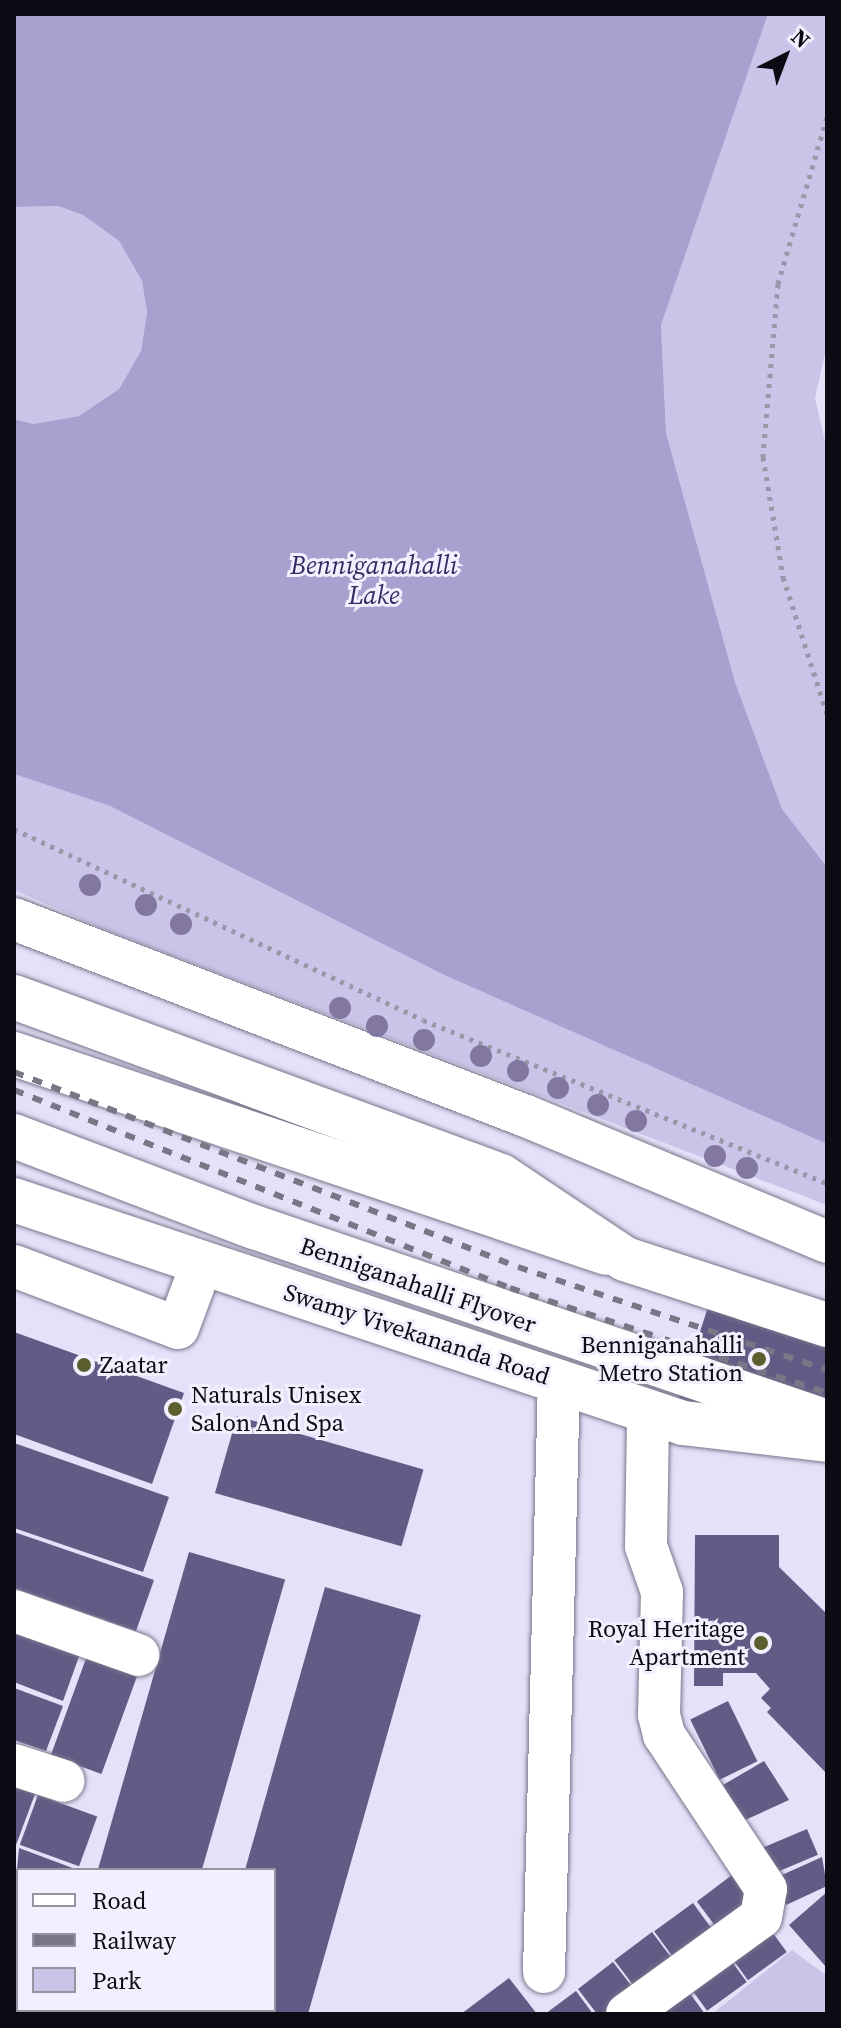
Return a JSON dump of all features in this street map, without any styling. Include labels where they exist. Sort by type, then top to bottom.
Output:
[{"type":"main road","points":[[24,1002],[501,1176],[625,1259]]},
{"type":"main road","points":[[14,1054],[827,1325]]},
{"type":"main road","name":"Benniganahalli Flyover","points":[[14,1136],[254,1227],[652,1366],[827,1422]]},
{"type":"main road","name":"Swamy Vivekananda Road","points":[[14,1200],[683,1423],[827,1440]]},
{"type":"street","points":[[14,919],[526,1116],[827,1242]]},
{"type":"street","points":[[14,1266],[178,1328],[202,1263]]},
{"type":"street","points":[[544,1972],[559,1381]]},
{"type":"street","points":[[627,2014],[761,1917],[766,1889],[664,1735],[659,1715],[662,1592],[646,1546],[648,1412]]},
{"type":"street","points":[[14,1611],[138,1655]]},
{"type":"street","points":[[14,1765],[64,1781]]},
{"type":"path","points":[[827,117],[778,284],[763,457],[783,577],[827,714]]},
{"type":"path","points":[[14,829],[423,1020],[827,1183]]},
{"type":"green space","points":[[768,14],[827,14],[827,345],[815,398],[827,450],[827,867],[782,809],[735,682],[666,433],[661,325]]},
{"type":"green space","points":[[58,206],[83,215],[119,241],[142,281],[147,312],[141,351],[119,389],[79,416],[33,424],[14,419],[14,207]]},
{"type":"green space","points":[[14,774],[110,806],[442,974],[827,1144],[827,1205],[101,928],[14,890]]},
{"type":"green space","points":[[792,1950],[827,1976],[827,2014],[712,2014]]},
{"type":"shaded area","name":"Benniganahalli Lake","points":[[14,14],[768,14],[661,325],[666,433],[735,682],[782,809],[827,867],[827,1144],[442,974],[110,806],[14,774],[14,419],[33,424],[79,416],[119,389],[141,351],[147,312],[142,281],[119,241],[83,215],[58,206],[14,207]]},
{"type":"building","name":"Benniganahalli Metro Station","points":[[717,1279],[827,1315],[827,1453],[677,1403]]},
{"type":"building","points":[[14,1332],[184,1393],[152,1484],[14,1434]]},
{"type":"building","points":[[237,1416],[423,1469],[401,1546],[215,1493]]},
{"type":"building","points":[[14,1443],[169,1497],[143,1572],[14,1528]]},
{"type":"building","points":[[14,1532],[154,1580],[136,1631],[14,1588]]},
{"type":"building","name":"Royal Heritage Apartment","points":[[695,1535],[779,1535],[779,1567],[827,1614],[827,1774],[767,1712],[771,1708],[761,1698],[770,1689],[756,1673],[723,1673],[723,1686],[694,1686]]},
{"type":"building","points":[[189,1552],[285,1580],[202,1868],[98,1868]]},
{"type":"building","points":[[325,1587],[421,1615],[308,2014],[249,2012],[276,2012],[276,1868],[246,1868]]},
{"type":"building","points":[[14,1627],[81,1651],[63,1701],[14,1682]]},
{"type":"building","points":[[88,1653],[139,1671],[101,1774],[51,1755]]},
{"type":"building","points":[[14,1688],[63,1706],[46,1751],[14,1740]]},
{"type":"building","points":[[728,1701],[757,1761],[720,1780],[690,1719]]},
{"type":"building","points":[[764,1761],[789,1800],[743,1821],[723,1785]]},
{"type":"building","points":[[14,1786],[35,1794],[16,1845],[14,1844]]},
{"type":"building","points":[[38,1795],[97,1817],[79,1866],[20,1845]]},
{"type":"building","points":[[807,1829],[818,1855],[770,1875],[759,1849]]},
{"type":"building","points":[[19,1848],[73,1868],[17,1868]]},
{"type":"building","points":[[822,1857],[827,1886],[786,1905],[773,1879]]},
{"type":"building","points":[[732,1875],[755,1906],[720,1933],[697,1901]]},
{"type":"building","points":[[827,1892],[827,1968],[789,1925]]},
{"type":"building","points":[[693,1903],[716,1935],[677,1963],[654,1931]]},
{"type":"building","points":[[765,1922],[787,1952],[748,1980],[726,1950]]},
{"type":"building","points":[[652,1932],[676,1964],[639,1992],[614,1960]]},
{"type":"building","points":[[725,1952],[747,1982],[707,2011],[685,1981]]},
{"type":"building","points":[[613,1962],[637,1993],[610,2014],[597,2014],[578,1989]]},
{"type":"building","points":[[509,1978],[537,2014],[461,2014]]},
{"type":"building","points":[[683,1984],[705,2014],[654,2014]]},
{"type":"building","points":[[576,1991],[593,2014],[545,2014]]},
{"type":"building","points":[[58,2012],[110,2012],[57,2014]]},
{"type":"railway","points":[[14,1072],[518,1267],[827,1370]]},
{"type":"railway","points":[[14,1090],[510,1288],[827,1393]]},
{"type":"place","name":"Benniganahalli Metro Station","points":[[759,1359]]},
{"type":"place","name":"Zaatar","points":[[84,1365]]},
{"type":"place","name":"Naturals Unisex Salon And Spa","points":[[175,1409]]},
{"type":"place","name":"Royal Heritage Apartment","points":[[761,1643]]}]
